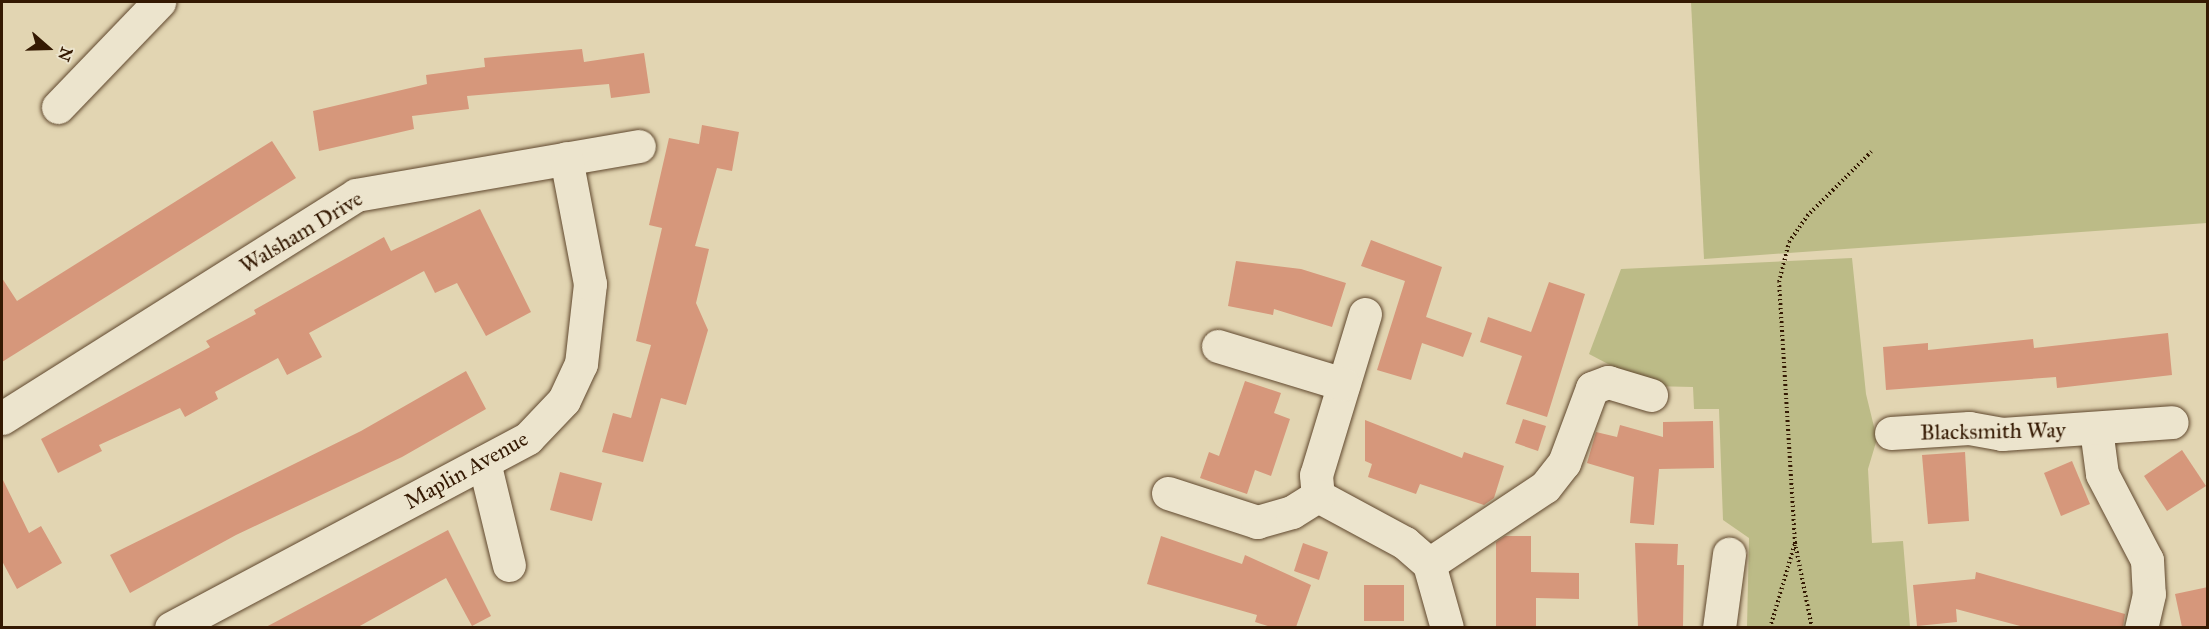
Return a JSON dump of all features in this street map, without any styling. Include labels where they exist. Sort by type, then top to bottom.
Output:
[{"type":"street","points":[[58,107],[159,2]]},
{"type":"street","name":"Walsham Drive","points":[[2,418],[356,195],[639,146]]},
{"type":"street","name":"Maplin Avenue","points":[[171,627],[528,438],[564,400],[581,364],[590,284],[566,158]]},
{"type":"street","points":[[1318,496],[1316,475],[1365,314]]},
{"type":"street","points":[[1218,346],[1342,384]]},
{"type":"street","points":[[1429,564],[1545,488],[1564,463],[1592,388],[1608,382],[1651,395]]},
{"type":"street","name":"Blacksmith Way","points":[[1891,433],[2096,429],[2172,422]]},
{"type":"street","name":"Blacksmith Way","points":[[2096,429],[2102,474],[2147,560],[2149,594],[2141,627]]},
{"type":"street","points":[[484,462],[509,565]]},
{"type":"street","points":[[1168,493],[1257,522],[1318,496]]},
{"type":"street","points":[[1318,496],[1405,543],[1429,564],[1447,627]]},
{"type":"street","points":[[1719,627],[1729,554]]},
{"type":"path","points":[[1812,627],[1795,543],[1779,282],[1789,242],[1807,216],[1871,152]]},
{"type":"path","points":[[1770,627],[1795,543]]},
{"type":"shaded area","points":[[1691,2],[2207,2],[2207,223],[1704,259]]},
{"type":"shaded area","points":[[1852,258],[1866,394],[1877,439],[1868,469],[1872,543],[1903,541],[1910,627],[1747,627],[1749,538],[1723,520],[1719,409],[1694,409],[1693,387],[1650,386],[1589,354],[1621,269]]},
{"type":"building","points":[[582,49],[584,62],[644,53],[650,93],[611,98],[609,84],[467,96],[469,109],[412,116],[414,129],[319,151],[313,111],[427,84],[426,75],[485,67],[484,58]]},
{"type":"building","points":[[702,125],[739,132],[732,171],[717,168],[695,246],[709,249],[696,303],[708,330],[686,405],[661,398],[643,462],[602,452],[613,413],[631,418],[651,345],[636,341],[662,228],[649,225],[669,138],[699,144]]},
{"type":"building","points":[[272,141],[296,178],[2,362],[2,278],[17,301]]},
{"type":"building","points":[[480,209],[531,312],[486,336],[457,283],[435,293],[424,271],[309,333],[322,357],[287,375],[278,358],[215,392],[218,399],[185,417],[180,408],[99,445],[102,451],[58,473],[41,439],[210,347],[206,341],[256,314],[254,310],[384,237],[391,251]]},
{"type":"building","points":[[1371,240],[1442,267],[1426,317],[1472,333],[1463,357],[1422,343],[1411,380],[1377,370],[1405,281],[1361,266]]},
{"type":"building","points":[[1236,261],[1301,269],[1346,283],[1332,327],[1274,309],[1273,315],[1228,306]]},
{"type":"building","points":[[1549,282],[1585,294],[1547,417],[1506,404],[1522,356],[1480,342],[1488,317],[1531,332]]},
{"type":"building","points":[[2168,333],[2172,375],[2057,388],[2056,377],[1886,390],[1883,347],[1928,343],[1928,350],[2033,339],[2034,348]]},
{"type":"building","points":[[466,371],[486,409],[402,457],[236,535],[130,593],[110,555],[361,431]]},
{"type":"building","points":[[1245,381],[1281,393],[1274,413],[1290,419],[1271,476],[1255,470],[1247,494],[1200,478],[1209,452],[1219,456]]},
{"type":"building","points":[[1523,419],[1546,426],[1538,451],[1515,443]]},
{"type":"building","points":[[1365,420],[1462,458],[1464,452],[1504,466],[1494,498],[1484,505],[1420,484],[1416,494],[1368,477],[1372,464],[1365,461]]},
{"type":"building","points":[[1713,421],[1714,468],[1659,469],[1654,525],[1630,523],[1634,477],[1587,463],[1596,432],[1617,437],[1620,425],[1663,437],[1663,422]]},
{"type":"building","points":[[2182,450],[2206,486],[2167,511],[2144,476]]},
{"type":"building","points":[[1965,452],[1969,521],[1928,524],[1922,455]]},
{"type":"building","points":[[2072,461],[2090,504],[2061,516],[2044,473]]},
{"type":"building","points":[[560,472],[602,483],[592,521],[550,510]]},
{"type":"building","points":[[2,478],[29,533],[41,526],[62,563],[17,589],[2,561]]},
{"type":"building","points":[[448,530],[491,616],[472,626],[446,578],[358,627],[266,627]]},
{"type":"building","points":[[1161,536],[1242,564],[1245,555],[1311,585],[1296,627],[1271,627],[1255,622],[1257,615],[1147,584]]},
{"type":"building","points":[[1505,536],[1531,536],[1531,572],[1579,573],[1579,599],[1536,598],[1536,627],[1496,627],[1496,542]]},
{"type":"building","points":[[1303,543],[1328,552],[1319,580],[1294,571]]},
{"type":"building","points":[[1635,543],[1678,544],[1677,565],[1684,565],[1683,626],[1638,627]]},
{"type":"building","points":[[1976,572],[2125,614],[2123,627],[2024,627],[1956,609],[1957,622],[1917,626],[1913,585],[1975,579]]},
{"type":"building","points":[[1364,585],[1404,585],[1404,621],[1364,621]]},
{"type":"building","points":[[2208,587],[2208,627],[2182,627],[2175,594]]}]
